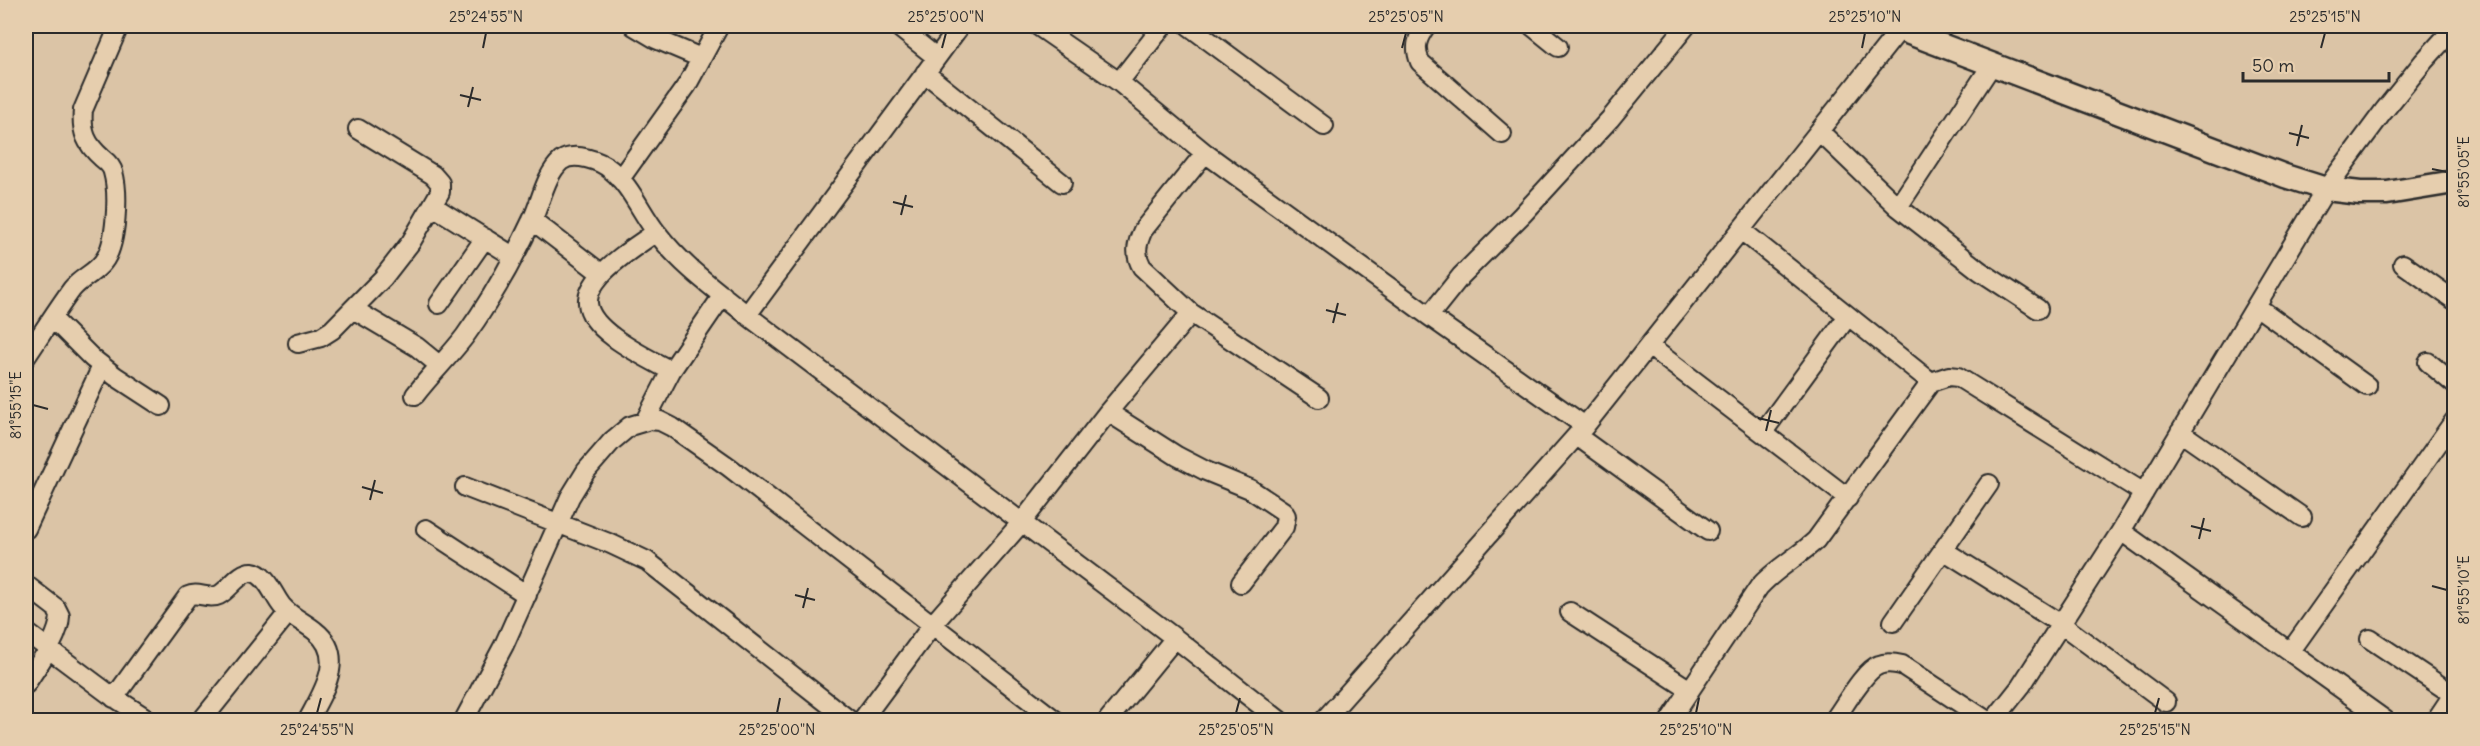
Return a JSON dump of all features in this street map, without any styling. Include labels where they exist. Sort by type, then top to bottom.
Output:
[{"type":"street","points":[[26,357],[75,286],[103,263],[112,242],[116,188],[113,170],[93,150],[85,138],[82,125],[83,110],[119,26]]},
{"type":"street","points":[[634,26],[656,39],[701,58]]},
{"type":"street","points":[[620,179],[687,85],[719,26]]},
{"type":"street","points":[[897,26],[936,57]]},
{"type":"street","points":[[747,315],[960,26]]},
{"type":"street","points":[[1038,26],[1119,82],[1205,153],[1429,316],[1708,531]]},
{"type":"street","points":[[1119,82],[1163,26]]},
{"type":"street","points":[[1189,26],[1324,126]]},
{"type":"street","points":[[1426,26],[1420,33],[1415,49],[1420,62],[1502,134]]},
{"type":"street","points":[[1532,26],[1558,47]]},
{"type":"street","points":[[1429,316],[1461,276],[1522,215],[1610,119],[1686,26]]},
{"type":"street","points":[[1324,720],[1581,431],[1820,131],[1896,27],[2285,176],[2326,189],[2387,193],[2454,182]]},
{"type":"street","points":[[2004,717],[2020,686],[2121,531],[2326,189],[2404,86],[2454,28]]},
{"type":"street","points":[[1898,207],[1993,63]]},
{"type":"street","points":[[925,73],[1062,183]]},
{"type":"street","points":[[298,343],[321,337],[332,330],[353,309],[395,264],[433,207],[440,192],[440,183],[433,174],[358,129]]},
{"type":"street","points":[[1820,131],[1898,207],[1980,271],[2038,309]]},
{"type":"street","points":[[1205,153],[1143,230],[1137,242],[1137,259],[1142,267],[1191,313],[1319,398]]},
{"type":"street","points":[[415,395],[463,338],[485,307],[532,220],[552,173],[560,162],[567,158],[602,164],[620,179],[656,232],[682,263],[747,315],[1280,720]]},
{"type":"street","points":[[433,207],[513,256]]},
{"type":"street","points":[[532,220],[602,274]]},
{"type":"street","points":[[1741,230],[1931,382]]},
{"type":"street","points":[[656,232],[602,274],[590,291],[587,301],[589,310],[602,329],[671,371]]},
{"type":"street","points":[[439,304],[485,237]]},
{"type":"street","points":[[2403,264],[2454,300]]},
{"type":"street","points":[[645,421],[671,371],[723,295]]},
{"type":"street","points":[[2256,306],[2367,386]]},
{"type":"street","points":[[353,309],[417,347],[439,365]]},
{"type":"street","points":[[862,720],[933,624],[1022,522],[1108,412],[1191,313]]},
{"type":"street","points":[[1763,432],[1848,316]]},
{"type":"street","points":[[52,318],[102,366],[161,406]]},
{"type":"street","points":[[1649,346],[1848,498]]},
{"type":"street","points":[[2428,362],[2454,384]]},
{"type":"street","points":[[26,529],[102,366]]},
{"type":"street","points":[[1670,720],[1759,587],[1769,575],[1799,555],[1816,540],[1931,382],[1949,376],[1958,377],[2144,493]]},
{"type":"street","points":[[1108,412],[1177,456],[1250,489],[1283,511],[1286,516],[1284,527],[1241,583]]},
{"type":"street","points":[[464,720],[504,645],[570,497],[586,471],[612,441],[630,426],[645,421],[660,422],[672,427],[729,467],[1055,720]]},
{"type":"street","points":[[2289,652],[2454,421]]},
{"type":"street","points":[[2180,432],[2302,517]]},
{"type":"street","points":[[1893,622],[1989,484]]},
{"type":"street","points":[[465,487],[611,544],[647,561],[849,720]]},
{"type":"street","points":[[426,529],[527,595]]},
{"type":"street","points":[[2121,531],[2385,720]]},
{"type":"street","points":[[1943,550],[2061,624],[2166,702]]},
{"type":"street","points":[[114,698],[188,596],[193,594],[216,596],[242,576],[255,572],[268,585],[288,613],[327,642],[332,654],[331,669],[308,720]]},
{"type":"street","points":[[26,585],[56,608],[60,616],[57,629],[26,684]]},
{"type":"street","points":[[1570,612],[1690,690]]},
{"type":"street","points":[[201,720],[288,613]]},
{"type":"street","points":[[26,632],[114,698],[150,720]]},
{"type":"street","points":[[1108,720],[1175,638]]},
{"type":"street","points":[[2370,639],[2454,694],[2436,720]]},
{"type":"street","points":[[1834,720],[1869,672],[1878,665],[1892,663],[1902,665],[1986,720]]}]
